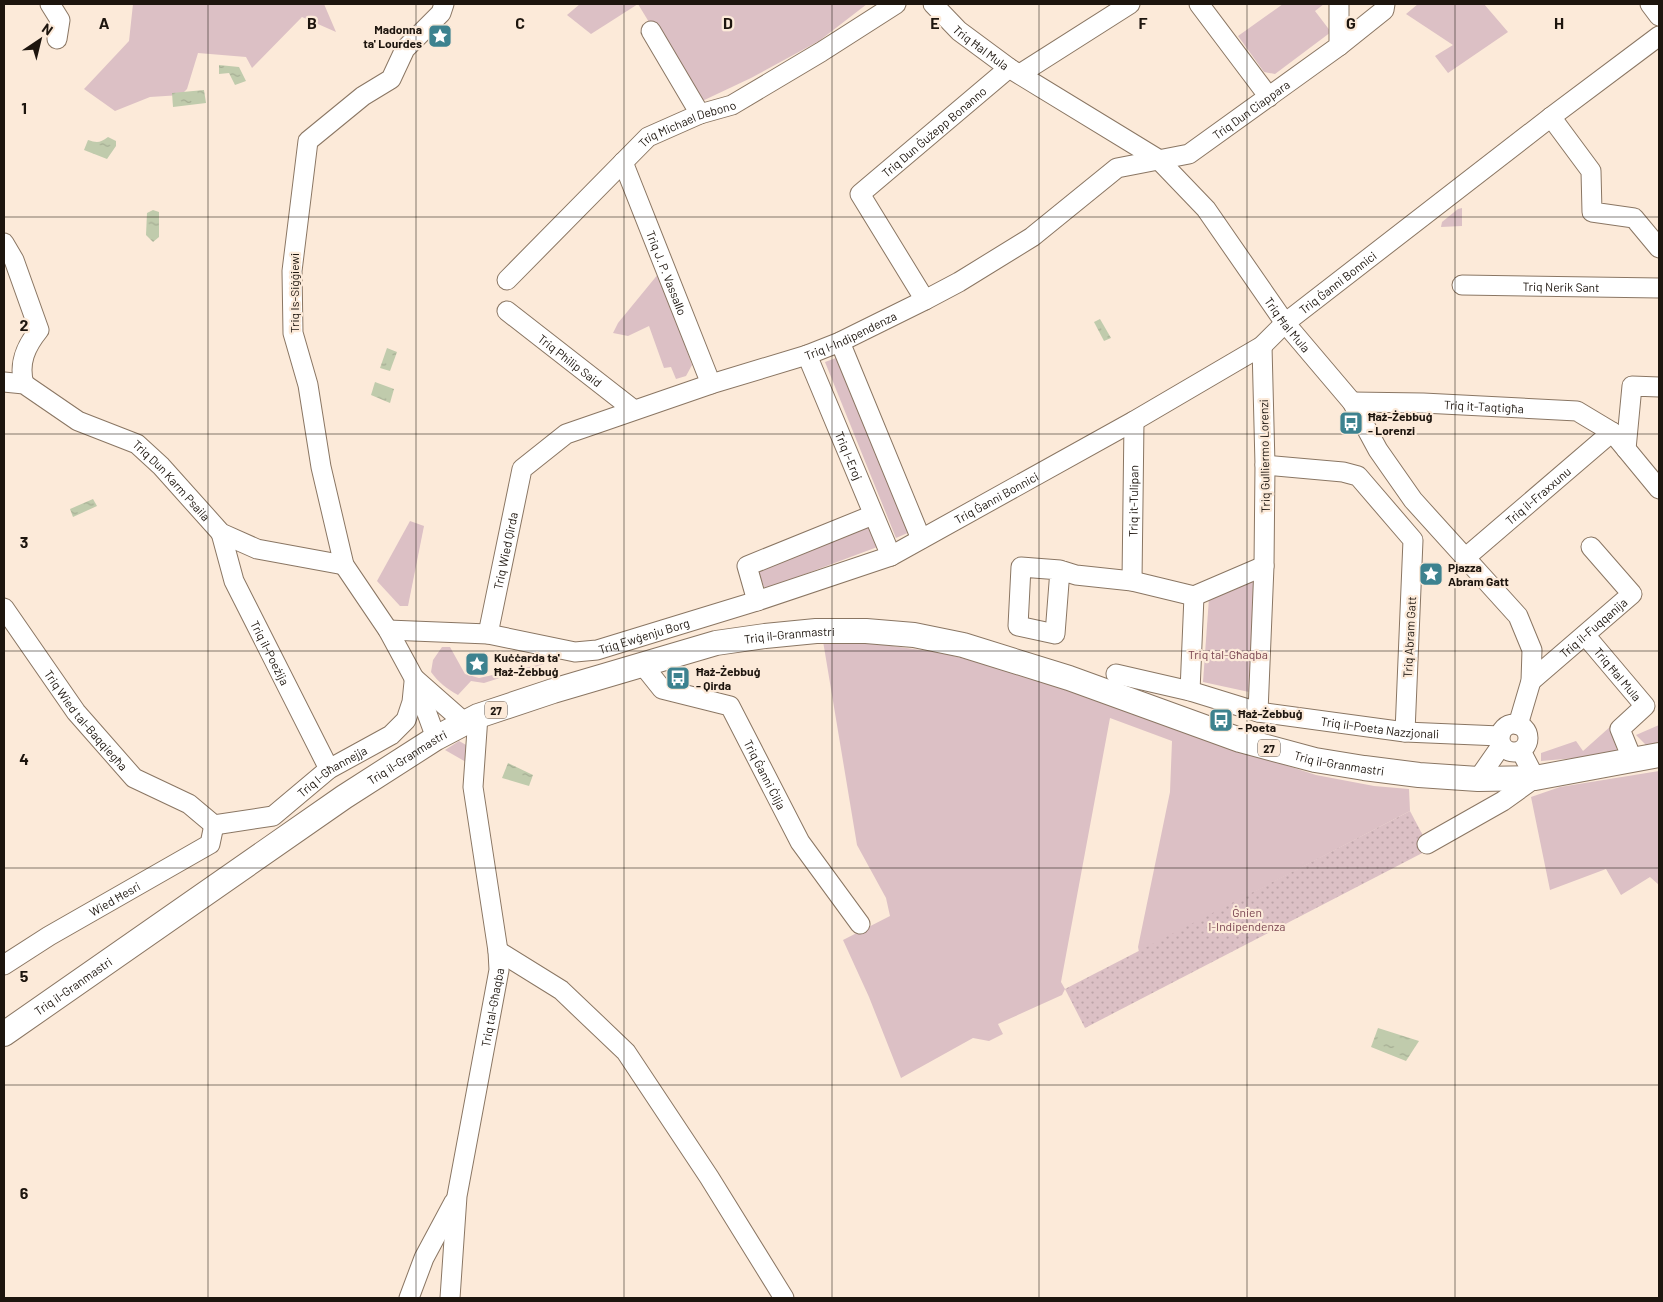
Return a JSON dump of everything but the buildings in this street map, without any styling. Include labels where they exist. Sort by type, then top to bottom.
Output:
[{"type":"main road","name":"Triq il-Granmastri","points":[[4,1034],[344,797],[436,738],[471,719],[553,690],[716,643],[816,631],[866,631],[914,635],[963,645],[1069,678],[1211,730],[1271,749],[1315,760],[1419,775],[1478,779],[1534,778],[1659,755]]},
{"type":"street","points":[[50,4],[60,20],[57,39]]},
{"type":"street","name":"Triq Is-Siġġiewi","points":[[436,738],[414,678],[388,630],[344,564],[321,467],[308,385],[293,333],[292,271],[308,141],[363,96],[391,79],[405,49],[441,13],[444,4]]},
{"type":"street","name":"Triq Michael Debono","points":[[507,280],[648,137],[700,114],[732,105],[821,52],[896,4]]},
{"type":"street","name":"Triq Ħal Mula","points":[[933,4],[959,31],[1014,71],[1158,159],[1206,209],[1285,323],[1352,402],[1378,450],[1413,500],[1518,616],[1532,650],[1531,681],[1518,725]]},
{"type":"street","name":"Triq Dun Ġużepp Bonanno","points":[[925,300],[860,194],[1014,71],[1130,4]]},
{"type":"street","points":[[1199,4],[1270,97]]},
{"type":"street","points":[[1339,4],[1339,46]]},
{"type":"street","name":"Triq Dun Ciappara","points":[[1158,159],[1190,154],[1339,46],[1384,10],[1385,4]]},
{"type":"street","points":[[1650,4],[1659,16]]},
{"type":"street","points":[[651,31],[700,114]]},
{"type":"street","name":"Triq Ġanni Bonnici","points":[[891,556],[1134,421],[1262,346],[1285,323],[1659,36]]},
{"type":"street","points":[[1551,117],[1591,171],[1592,212],[1634,218],[1659,248]]},
{"type":"street","name":"Triq l-Indipendenza","points":[[522,469],[566,434],[711,384],[807,355],[840,342],[959,282],[1032,237],[1117,168],[1158,159]]},
{"type":"street","name":"Triq J. P. Vassallo","points":[[623,162],[711,384]]},
{"type":"street","points":[[4,243],[14,260],[39,330],[27,345],[21,374],[24,384]]},
{"type":"street","name":"Triq Nerik Sant","points":[[1462,285],[1659,288]]},
{"type":"street","name":"Triq Philip Said","points":[[507,311],[634,410]]},
{"type":"street","points":[[840,342],[921,539]]},
{"type":"street","name":"Triq Gulliermo Lorenzi","points":[[1258,712],[1264,566],[1265,465],[1262,346]]},
{"type":"street","name":"Triq l-Eroj","points":[[807,355],[891,556]]},
{"type":"street","name":"Triq Dun Karm Psaila","points":[[4,382],[24,384],[78,421],[137,444],[161,466],[221,533],[257,549],[344,564]]},
{"type":"street","points":[[1626,449],[1632,386],[1659,387]]},
{"type":"street","name":"Triq it-Taqtigħa","points":[[1352,402],[1423,403],[1577,411],[1612,432],[1659,489]]},
{"type":"street","name":"Triq it-Tulipan","points":[[1132,581],[1134,421]]},
{"type":"street","name":"Triq il-Fraxxunu","points":[[1465,558],[1612,432]]},
{"type":"street","name":"Triq Abram Gatt","points":[[1265,465],[1343,472],[1358,476],[1413,540],[1405,732]]},
{"type":"street","name":"Triq Wied Qirda","points":[[488,634],[522,469]]},
{"type":"street","points":[[757,601],[747,566],[874,515]]},
{"type":"street","name":"Triq il-Poeżija","points":[[221,533],[234,581],[329,769]]},
{"type":"street","name":"Triq il-Fuqqanija","points":[[1531,681],[1632,594],[1590,547]]},
{"type":"street","name":"Triq Ewġenju Borg","points":[[388,630],[488,634],[575,652],[596,650],[757,601],[891,556]]},
{"type":"street","points":[[1068,573],[1132,581],[1194,596],[1264,566]]},
{"type":"street","points":[[1190,691],[1194,596]]},
{"type":"street","name":"Triq Wied tal-Baqqiegħa","points":[[4,608],[76,712],[134,778],[189,804],[214,825]]},
{"type":"street","name":"Triq Ħal Mula","points":[[1585,635],[1645,706],[1620,729],[1633,760]]},
{"type":"street","name":"Triq Ġanni Ċilja","points":[[642,664],[662,689],[730,706],[800,842],[860,924]]},
{"type":"street","name":"Triq il-Poeta Nazzjonali","points":[[1116,674],[1190,691],[1258,712],[1405,732],[1500,741]]},
{"type":"street","name":"Triq Is-Siġġiewi","points":[[414,678],[471,719]]},
{"type":"street","name":"Triq l-Għannejja","points":[[214,825],[273,816],[329,769],[391,735],[406,720],[412,702],[414,678]]},
{"type":"street","name":"Triq tal-Għaqba","points":[[450,1298],[457,1196],[499,970],[498,951],[473,787],[471,719]]},
{"type":"street","points":[[1478,779],[1500,741],[1504,728],[1508,725],[1518,725],[1528,735],[1527,744],[1521,751],[1512,753],[1500,741]]},
{"type":"street","points":[[1427,844],[1503,801],[1534,778],[1521,751]]},
{"type":"street","name":"Wied Ħesri","points":[[4,965],[49,936],[210,844],[214,825]]},
{"type":"street","points":[[498,951],[561,990],[626,1052],[709,1177],[784,1298]]},
{"type":"street","points":[[409,1298],[424,1258],[457,1196]]},
{"type":"green space","points":[[133,4],[324,4],[336,32],[302,17],[252,68],[246,57],[198,53],[187,89],[181,95],[150,97],[115,111],[84,89],[129,41]]},
{"type":"green space","points":[[580,4],[638,4],[591,34],[567,15]]},
{"type":"green space","points":[[638,4],[867,4],[819,41],[751,78],[698,103]]},
{"type":"green space","points":[[1283,4],[1324,4],[1315,11],[1331,32],[1275,74],[1264,72],[1238,36]]},
{"type":"green space","points":[[1418,4],[1484,4],[1508,32],[1448,73],[1435,56],[1453,45],[1406,14]]},
{"type":"green space","points":[[1462,208],[1462,226],[1441,227],[1442,222]]},
{"type":"green space","points":[[659,273],[692,365],[686,376],[676,379],[671,367],[664,368],[649,326],[628,336],[613,333],[618,323]]},
{"type":"green space","points":[[836,358],[910,532],[896,538],[825,362]]},
{"type":"green space","points":[[410,521],[424,526],[408,606],[400,606],[377,581]]},
{"type":"green space","points":[[871,524],[880,546],[765,589],[756,567]]},
{"type":"green space","name":"Triq tal-Għaqba","points":[[1254,581],[1249,692],[1203,682],[1209,598]]},
{"type":"green space","points":[[823,641],[871,643],[942,653],[1027,675],[1176,730],[1316,775],[1374,786],[1409,789],[1410,811],[1139,952],[1138,947],[1170,792],[1172,741],[1110,718],[1061,982],[1065,989],[1062,995],[998,1024],[1003,1034],[989,1041],[973,1038],[901,1078],[869,997],[843,940],[890,916],[886,898],[857,845]]},
{"type":"green space","points":[[442,647],[450,647],[465,674],[479,678],[547,663],[555,657],[560,659],[484,683],[471,681],[458,695],[443,685],[431,672],[433,660]]},
{"type":"green space","points":[[1659,725],[1659,742],[1646,745],[1636,735]]},
{"type":"green space","points":[[1611,726],[1617,750],[1611,755],[1541,761],[1541,753],[1576,741],[1583,751]]},
{"type":"green space","points":[[459,741],[468,746],[466,762],[445,750]]},
{"type":"green space","points":[[1659,771],[1659,885],[1650,877],[1621,895],[1606,869],[1550,890],[1531,797],[1560,787]]},
{"type":"green space","name":"Ġnien l-Indipendenza","points":[[1410,811],[1430,849],[1085,1028],[1065,989]]},
{"type":"water","points":[[219,65],[239,67],[246,81],[235,85],[229,73],[219,74]]},
{"type":"water","points":[[204,90],[206,103],[173,107],[172,93]]},
{"type":"water","points":[[108,137],[116,141],[116,146],[107,159],[84,150],[88,140],[98,142]]},
{"type":"water","points":[[153,210],[159,212],[159,237],[153,242],[146,235],[147,213]]},
{"type":"water","points":[[1100,319],[1111,338],[1104,341],[1094,322]]},
{"type":"water","points":[[387,348],[397,352],[390,371],[380,368]]},
{"type":"water","points":[[375,382],[394,389],[390,403],[371,395]]},
{"type":"water","points":[[93,499],[97,506],[73,517],[70,509]]},
{"type":"water","points":[[508,763],[533,775],[529,786],[502,778]]},
{"type":"water","points":[[1378,1028],[1419,1041],[1406,1061],[1371,1047]]},
{"type":"place","name":"Madonna ta' Lourdes","points":[[440,36]]},
{"type":"place","name":"Ħaż-Żebbuġ - Lorenzi","points":[[1351,423]]},
{"type":"place","name":"Pjazza Abram Gatt","points":[[1431,574]]},
{"type":"place","name":"Kuċċarda ta' Ħaż-Żebbuġ","points":[[477,664]]},
{"type":"place","name":"Ħaż-Żebbuġ - Qirda","points":[[678,678]]},
{"type":"place","name":"Ħaż-Żebbuġ - Poeta","points":[[1221,720]]}]
